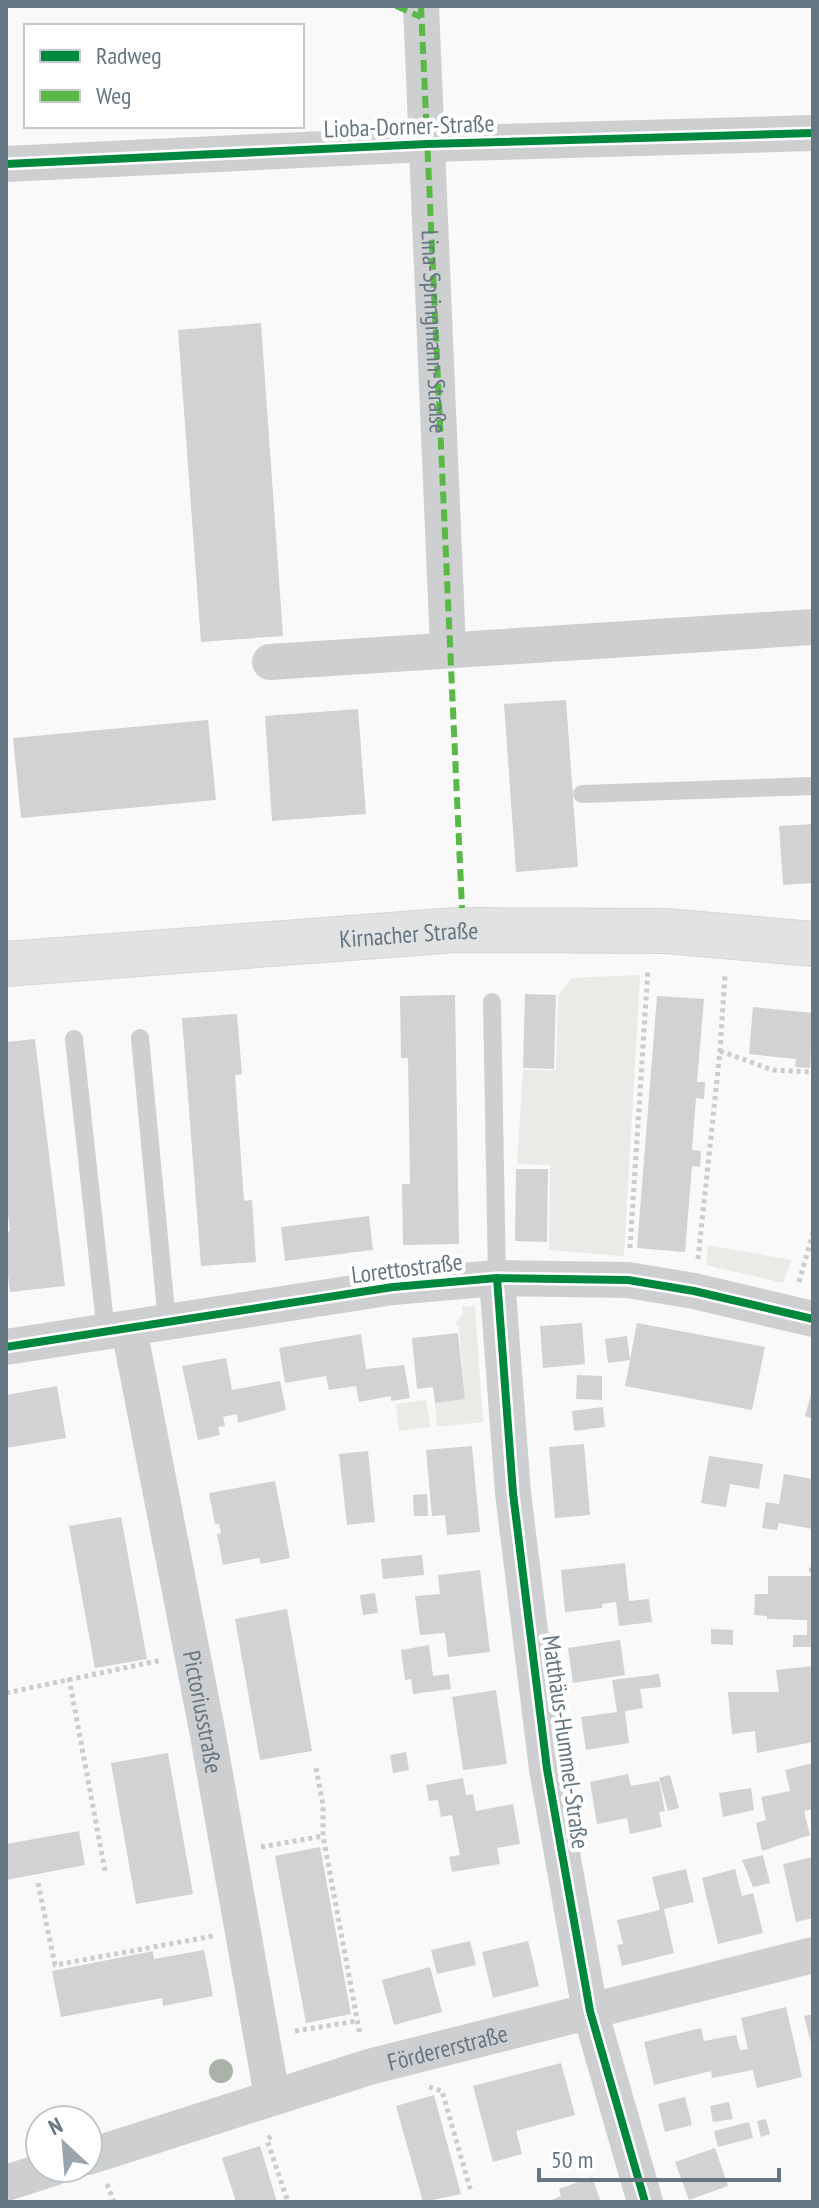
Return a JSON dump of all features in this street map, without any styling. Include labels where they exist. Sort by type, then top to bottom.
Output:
[{"type":"main road","name":"Kirnacher Straße","points":[[6,964],[456,930],[666,931],[813,944]]},
{"type":"street","name":"Lina-Springmann-Straße","points":[[413,10],[427,144],[448,648]]},
{"type":"street","name":"Lioba-Dorner-Straße","points":[[6,164],[427,144],[813,133]]},
{"type":"street","points":[[270,662],[448,648],[813,627]]},
{"type":"street","name":"Lorettostraße","points":[[6,1347],[393,1287],[497,1278],[628,1280],[694,1291],[802,1316]]},
{"type":"street","name":"Matthäus-Hummel-Straße","points":[[497,1278],[513,1493],[547,1769],[590,2011],[645,2202]]},
{"type":"street","name":"Pictoriusstraße","points":[[117,1331],[190,1653],[261,2036],[282,2094]]},
{"type":"street","name":"Fördererstraße","points":[[104,2152],[380,2064],[813,1955]]},
{"type":"lane","points":[[582,794],[813,786]]},
{"type":"lane","points":[[492,1002],[497,1278]]},
{"type":"lane","points":[[140,1038],[167,1322]]},
{"type":"lane","points":[[74,1039],[117,1331]]},
{"type":"path","points":[[628,1280],[648,969]]},
{"type":"path","points":[[694,1291],[720,1051],[725,973]]},
{"type":"path","points":[[720,1051],[773,1070],[813,1072]]},
{"type":"path","points":[[802,1316],[813,1233]]},
{"type":"path","points":[[6,1693],[190,1653]]},
{"type":"path","points":[[69,1678],[105,1871]]},
{"type":"path","points":[[316,1768],[323,1805],[323,1836],[357,2021],[380,2064],[395,2076],[442,2091],[471,2192]]},
{"type":"path","points":[[229,1853],[323,1836]]},
{"type":"path","points":[[38,1883],[55,1965],[243,1930]]},
{"type":"path","points":[[261,2036],[357,2021]]},
{"type":"path","points":[[282,2094],[295,2105],[267,2140],[288,2202]]},
{"type":"shaded area","points":[[640,975],[624,1256],[549,1250],[550,1165],[517,1164],[523,1070],[556,1070],[558,996],[571,978]]},
{"type":"shaded area","points":[[708,1245],[792,1260],[783,1283],[706,1265]]},
{"type":"shaded area","points":[[462,1306],[475,1307],[483,1422],[437,1427],[435,1403],[465,1399],[459,1326],[455,1323],[463,1314]]},
{"type":"shaded area","points":[[426,1400],[431,1427],[399,1431],[396,1404]]},
{"type":"building","points":[[261,323],[283,636],[201,642],[178,330]]},
{"type":"building","points":[[566,700],[578,867],[516,872],[504,704]]},
{"type":"building","points":[[358,709],[366,814],[272,821],[265,716]]},
{"type":"building","points":[[208,720],[216,800],[21,818],[13,738]]},
{"type":"building","points":[[813,824],[813,883],[783,885],[779,826]]},
{"type":"building","points":[[525,994],[556,995],[554,1069],[523,1068]]},
{"type":"building","points":[[455,995],[459,1244],[403,1245],[402,1184],[410,1184],[408,1058],[401,1058],[400,996]]},
{"type":"building","points":[[657,996],[704,999],[697,1082],[705,1082],[704,1099],[696,1098],[692,1150],[701,1151],[700,1167],[692,1166],[685,1252],[637,1248]]},
{"type":"building","points":[[753,1007],[813,1013],[810,1068],[795,1067],[796,1059],[749,1054]]},
{"type":"building","points":[[237,1014],[242,1074],[235,1075],[244,1201],[252,1200],[256,1262],[201,1266],[182,1018]]},
{"type":"building","points":[[35,1039],[65,1286],[10,1292],[6,1259],[6,1232],[10,1231],[6,1198],[6,1042]]},
{"type":"building","points":[[516,1169],[548,1169],[547,1242],[515,1241]]},
{"type":"building","points":[[369,1216],[373,1250],[285,1261],[281,1227]]},
{"type":"building","points":[[582,1323],[585,1364],[543,1368],[540,1326]]},
{"type":"building","points":[[637,1323],[765,1347],[752,1410],[625,1386]]},
{"type":"building","points":[[458,1333],[465,1399],[435,1403],[433,1387],[417,1389],[412,1338]]},
{"type":"building","points":[[361,1334],[366,1369],[404,1365],[410,1398],[391,1401],[391,1396],[359,1402],[356,1386],[329,1390],[326,1376],[285,1383],[279,1348]]},
{"type":"building","points":[[627,1336],[630,1360],[608,1363],[605,1339]]},
{"type":"building","points":[[226,1358],[232,1390],[280,1381],[286,1410],[238,1423],[237,1414],[223,1417],[225,1426],[218,1427],[220,1435],[198,1440],[182,1366]]},
{"type":"building","points":[[577,1375],[602,1376],[602,1400],[576,1399]]},
{"type":"building","points":[[57,1386],[66,1438],[6,1448],[6,1395]]},
{"type":"building","points":[[813,1391],[813,1419],[805,1416]]},
{"type":"building","points":[[603,1407],[605,1427],[574,1431],[572,1411]]},
{"type":"building","points":[[584,1444],[590,1515],[555,1518],[549,1447]]},
{"type":"building","points":[[472,1446],[480,1532],[447,1535],[445,1515],[432,1516],[426,1450]]},
{"type":"building","points":[[368,1451],[375,1522],[347,1525],[339,1454]]},
{"type":"building","points":[[709,1456],[763,1464],[759,1489],[730,1484],[726,1507],[701,1503]]},
{"type":"building","points":[[784,1474],[813,1479],[813,1529],[779,1523],[777,1530],[762,1528],[766,1502],[779,1504]]},
{"type":"building","points":[[275,1481],[290,1558],[261,1564],[259,1558],[223,1565],[217,1534],[221,1533],[219,1524],[215,1524],[209,1493]]},
{"type":"building","points":[[427,1494],[428,1516],[414,1516],[413,1495]]},
{"type":"building","points":[[121,1517],[147,1659],[95,1668],[69,1526]]},
{"type":"building","points":[[422,1555],[424,1575],[383,1579],[381,1559]]},
{"type":"building","points":[[625,1563],[629,1601],[649,1599],[652,1622],[619,1626],[616,1602],[602,1604],[602,1608],[565,1612],[561,1570]]},
{"type":"building","points":[[480,1570],[490,1652],[448,1657],[445,1633],[420,1635],[415,1596],[440,1594],[438,1575]]},
{"type":"building","points":[[768,1576],[813,1576],[813,1647],[793,1647],[793,1635],[807,1635],[807,1620],[767,1619],[767,1616],[754,1615],[755,1594],[768,1594]]},
{"type":"building","points":[[375,1593],[378,1613],[363,1615],[360,1595]]},
{"type":"building","points":[[287,1609],[312,1751],[260,1760],[235,1619]]},
{"type":"building","points":[[711,1629],[733,1630],[733,1645],[711,1644]]},
{"type":"building","points":[[620,1640],[625,1675],[573,1683],[568,1648]]},
{"type":"building","points":[[429,1645],[433,1676],[449,1674],[451,1689],[413,1694],[411,1679],[405,1680],[401,1650]]},
{"type":"building","points":[[813,1666],[813,1742],[757,1753],[755,1731],[732,1734],[728,1692],[779,1692],[776,1670]]},
{"type":"building","points":[[659,1674],[661,1687],[640,1689],[643,1708],[625,1711],[629,1743],[586,1750],[581,1717],[617,1712],[612,1680]]},
{"type":"building","points":[[496,1690],[507,1764],[463,1770],[452,1697]]},
{"type":"building","points":[[406,1752],[409,1770],[393,1773],[390,1755]]},
{"type":"building","points":[[168,1753],[193,1894],[136,1904],[111,1763]]},
{"type":"building","points":[[813,1763],[813,1809],[804,1811],[810,1835],[762,1851],[756,1823],[766,1820],[761,1797],[790,1791],[785,1770]]},
{"type":"building","points":[[628,1774],[631,1786],[659,1781],[665,1811],[659,1812],[662,1827],[630,1834],[627,1818],[597,1824],[590,1782]]},
{"type":"building","points":[[670,1775],[679,1808],[668,1811],[659,1778]]},
{"type":"building","points":[[463,1778],[466,1795],[473,1794],[476,1811],[513,1804],[520,1844],[497,1848],[500,1864],[452,1872],[449,1857],[460,1855],[452,1815],[441,1817],[438,1800],[429,1801],[426,1785]]},
{"type":"building","points":[[751,1788],[754,1810],[723,1817],[719,1793]]},
{"type":"building","points":[[79,1831],[85,1865],[6,1880],[6,1844]]},
{"type":"building","points":[[320,1847],[351,2014],[306,2023],[275,1856]]},
{"type":"building","points":[[763,1855],[770,1883],[753,1887],[742,1860]]},
{"type":"building","points":[[813,1857],[813,1918],[796,1922],[783,1864]]},
{"type":"building","points":[[686,1869],[694,1902],[664,1909],[674,1953],[622,1966],[617,1945],[623,1944],[617,1920],[660,1910],[652,1877]]},
{"type":"building","points":[[735,1869],[742,1896],[753,1893],[763,1933],[718,1944],[702,1878]]},
{"type":"building","points":[[470,1941],[476,1965],[437,1974],[431,1950]]},
{"type":"building","points":[[528,1941],[539,1986],[493,1998],[482,1952]]},
{"type":"building","points":[[204,1950],[213,1996],[163,2006],[162,1998],[61,2017],[52,1971],[153,1951],[154,1959]]},
{"type":"building","points":[[430,1967],[442,2012],[394,2025],[382,1980]]},
{"type":"building","points":[[786,2007],[802,2077],[757,2088],[753,2070],[712,2078],[711,2071],[654,2085],[644,2042],[701,2028],[704,2041],[736,2035],[740,2050],[748,2049],[741,2018]]},
{"type":"building","points":[[813,2014],[813,2047],[812,2047],[804,2016]]},
{"type":"building","points":[[561,2063],[575,2115],[516,2131],[522,2154],[493,2162],[473,2086]]},
{"type":"building","points":[[434,2095],[461,2194],[423,2202],[396,2106]]},
{"type":"building","points":[[685,2097],[692,2125],[665,2132],[658,2104]]},
{"type":"building","points":[[729,2102],[733,2119],[713,2122],[710,2106]]},
{"type":"building","points":[[766,2119],[770,2134],[761,2137],[757,2121]]},
{"type":"building","points":[[749,2122],[753,2138],[718,2147],[714,2131]]},
{"type":"building","points":[[260,2146],[277,2202],[236,2202],[222,2158]]},
{"type":"building","points":[[715,2148],[728,2186],[689,2200],[675,2162]]},
{"type":"building","points":[[592,2177],[601,2202],[547,2202],[561,2196],[559,2189]]},
{"type":"marked path","points":[[396,6],[421,17]]},
{"type":"marked path","points":[[421,6],[462,908]]},
{"type":"cycle path","points":[[6,164],[427,144],[813,133]]},
{"type":"cycle path","points":[[497,1278],[513,1493],[547,1769],[590,2011],[645,2202]]},
{"type":"cycle path","points":[[6,1347],[393,1287],[497,1278],[628,1280],[694,1291],[813,1319]]}]
